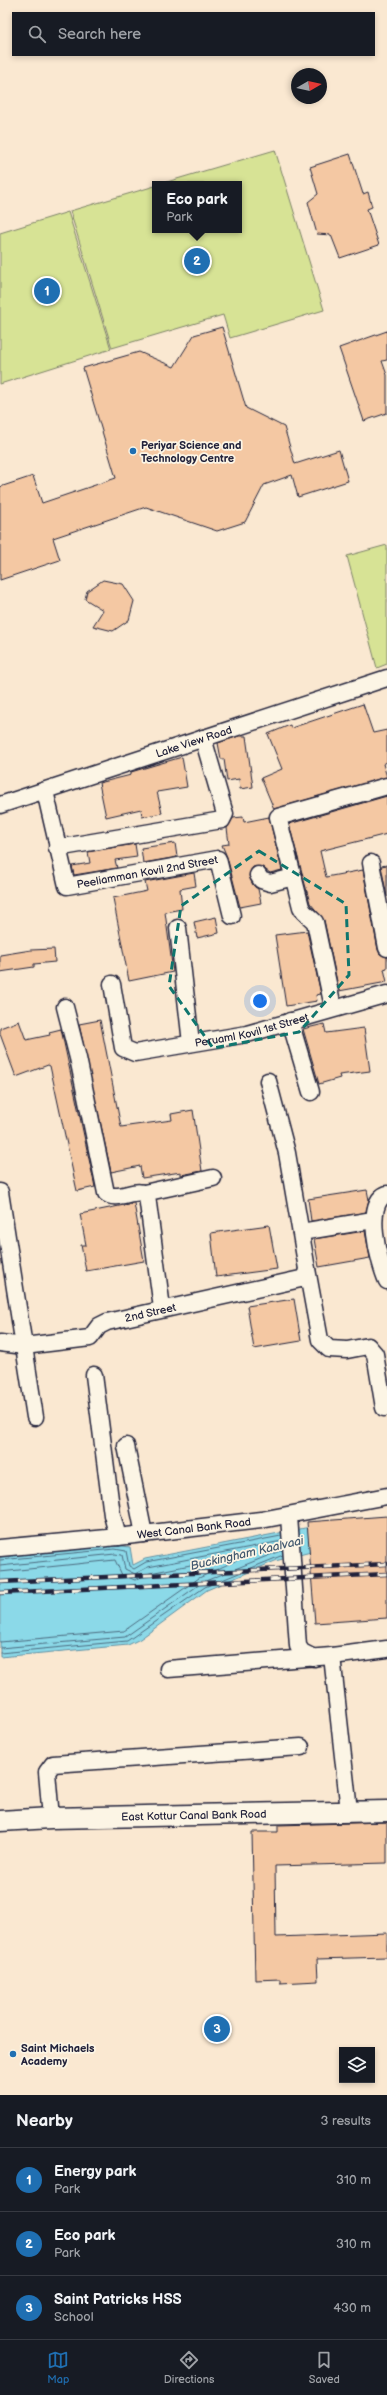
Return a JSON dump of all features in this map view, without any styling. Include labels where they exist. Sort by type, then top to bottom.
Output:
[{"type":"street","name":"Lake View Road","points":[[0,805],[387,678]]},
{"type":"street","points":[[57,848],[222,820],[225,814],[204,738]]},
{"type":"street","points":[[333,1008],[315,922],[304,912],[279,816],[387,786]]},
{"type":"street","name":"Peeliamman Kovil 2nd Street","points":[[45,791],[65,883],[70,887],[218,859],[232,916]]},
{"type":"street","points":[[371,863],[387,948]]},
{"type":"street","points":[[258,875],[265,883],[294,877]]},
{"type":"street","points":[[178,928],[191,1043]]},
{"type":"street","name":"Peruaml Kovil 1st Street","points":[[112,984],[121,1041],[126,1051],[135,1053],[247,1034],[333,1008],[387,994]]},
{"type":"street","points":[[65,1007],[78,1058],[106,1193],[114,1197],[144,1193],[213,1178]]},
{"type":"street","points":[[290,1021],[311,1092]]},
{"type":"street","points":[[268,1081],[287,1153],[306,1274],[320,1340],[329,1349],[347,1350],[368,1346],[372,1349],[376,1354],[384,1408]]},
{"type":"street","points":[[0,1192],[35,1417]]},
{"type":"street","points":[[144,1193],[148,1201],[162,1308]]},
{"type":"street","points":[[387,1194],[382,1196],[375,1205],[373,1220],[382,1270],[387,1281]]},
{"type":"street","points":[[300,1232],[373,1220]]},
{"type":"street","name":"2nd Street","points":[[0,1343],[24,1346],[90,1338],[99,1326],[103,1324],[162,1308],[306,1274]]},
{"type":"street","points":[[94,1375],[112,1515],[118,1537]]},
{"type":"street","points":[[126,1446],[144,1534]]},
{"type":"street","name":"West Canal Bank Road","points":[[0,1548],[289,1521],[387,1496]]},
{"type":"street","points":[[289,1521],[297,1640],[302,1652],[314,1658]]},
{"type":"street","points":[[168,1669],[314,1658],[387,1649]]},
{"type":"street","points":[[332,1656],[349,1811]]},
{"type":"street","points":[[51,1818],[46,1772],[53,1764],[301,1747]]},
{"type":"street","name":"East Kottur Canal Bank Road","points":[[0,1822],[51,1818],[387,1811]]},
{"type":"highlighted area","points":[[259,851],[346,904],[349,975],[299,1032],[213,1048],[169,986],[181,906]]},
{"type":"green space","points":[[275,150],[324,310],[230,338],[223,315],[112,348],[70,211],[152,187],[152,233],[242,233],[242,181],[170,181]]},
{"type":"green space","points":[[68,212],[111,349],[0,384],[0,233]]},
{"type":"green space","points":[[387,545],[387,664],[377,668],[347,556]]},
{"type":"water","name":"Buckingham Kaalvaai","points":[[387,1523],[331,1547],[275,1561],[207,1590],[140,1639],[128,1645],[0,1657],[0,1557],[115,1545],[130,1547],[133,1565],[145,1559],[305,1528]]},
{"type":"building","points":[[350,154],[363,194],[368,192],[372,207],[367,209],[379,245],[340,258],[331,235],[317,234],[308,202],[318,194],[310,167]]},
{"type":"building","points":[[222,327],[246,408],[284,427],[295,464],[339,450],[348,481],[298,497],[292,475],[264,485],[245,522],[217,531],[146,507],[53,538],[60,560],[0,580],[0,487],[33,476],[42,503],[116,478],[83,368],[139,352],[174,367],[194,335]]},
{"type":"building","points":[[387,331],[387,360],[382,361],[387,375],[387,413],[364,421],[339,348]]},
{"type":"building","points":[[103,580],[123,584],[134,601],[129,620],[113,631],[93,626],[103,610],[85,599],[87,591]]},
{"type":"building","points":[[363,704],[373,733],[387,730],[387,762],[383,764],[387,777],[274,809],[261,778],[282,769],[268,734],[290,725],[291,728]]},
{"type":"building","points":[[239,736],[246,736],[253,787],[240,789],[239,779],[227,781],[224,759],[221,759],[218,743]]},
{"type":"building","points":[[182,757],[187,787],[157,792],[162,813],[142,817],[141,809],[106,817],[99,783],[131,775],[131,772]]},
{"type":"building","points":[[387,796],[387,834],[320,851],[326,877],[363,870],[378,950],[380,954],[387,957],[387,968],[384,969],[387,982],[339,991],[324,920],[310,903],[289,824]]},
{"type":"building","points":[[243,817],[244,822],[269,817],[282,870],[270,873],[262,867],[253,867],[249,876],[253,885],[258,889],[261,903],[240,907],[227,857],[222,845],[229,844],[227,828],[233,818]]},
{"type":"building","points":[[175,843],[177,857],[143,863],[141,848]]},
{"type":"building","points":[[135,844],[137,857],[115,860],[117,868],[74,875],[72,866],[90,863],[88,852]]},
{"type":"building","points":[[387,865],[387,897],[381,866]]},
{"type":"building","points":[[194,873],[196,886],[180,889],[182,909],[165,912],[173,972],[129,981],[113,898],[147,891],[145,882]]},
{"type":"building","points":[[216,917],[219,933],[197,938],[194,922]]},
{"type":"building","points":[[307,931],[321,994],[316,995],[317,1001],[286,1006],[275,935]]},
{"type":"building","points":[[54,949],[55,962],[34,964],[34,967],[0,972],[0,955],[31,950]]},
{"type":"building","points":[[100,1020],[121,1127],[172,1120],[171,1114],[193,1110],[202,1171],[181,1175],[181,1172],[142,1178],[140,1166],[111,1172],[79,1024]]},
{"type":"building","points":[[19,1021],[26,1040],[50,1035],[49,1032],[61,1029],[95,1187],[77,1191],[50,1066],[48,1065],[16,1077],[0,1034],[0,1028]]},
{"type":"building","points":[[324,1024],[326,1033],[364,1028],[370,1071],[339,1075],[340,1078],[319,1084],[303,1029]]},
{"type":"building","points":[[367,1190],[369,1200],[366,1212],[311,1221],[308,1199]]},
{"type":"building","points":[[134,1203],[144,1261],[86,1271],[81,1245],[86,1245],[80,1214]]},
{"type":"building","points":[[269,1225],[277,1269],[216,1277],[211,1233]]},
{"type":"building","points":[[365,1231],[370,1258],[319,1267],[314,1239]]},
{"type":"building","points":[[294,1299],[301,1341],[254,1349],[247,1306]]},
{"type":"building","points":[[387,1516],[387,1618],[315,1623],[307,1522]]},
{"type":"building","points":[[387,1822],[387,1863],[275,1866],[276,1937],[387,1933],[387,1957],[317,1959],[318,1981],[280,1983],[280,1979],[255,1980],[252,1832],[278,1832],[278,1825]]},
{"type":"railway","points":[[0,1582],[387,1564]]},
{"type":"railway","points":[[0,1593],[387,1574]]},
{"type":"place","name":"Eco park","points":[[197,261]]},
{"type":"place","name":"Energy park","points":[[47,291]]},
{"type":"place","name":"Periyar Science and Technology Centre","points":[[133,451]]},
{"type":"place","name":"Saint Patricks HSS","points":[[217,2029]]},
{"type":"place","name":"Saint Michaels Academy","points":[[13,2054]]}]
